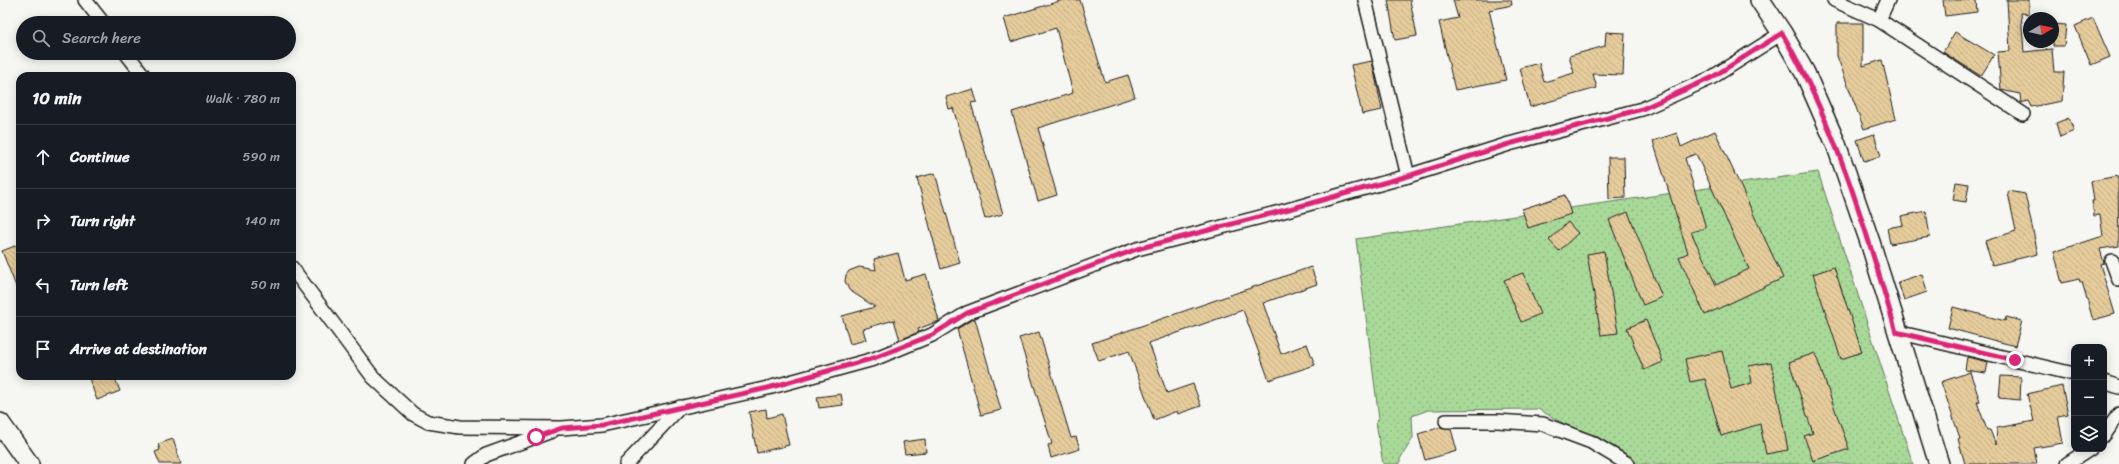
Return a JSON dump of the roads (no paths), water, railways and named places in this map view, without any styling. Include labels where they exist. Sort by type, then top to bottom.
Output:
[{"type":"street","points":[[85,0],[98,16]]},
{"type":"street","points":[[1365,0],[1408,176]]},
{"type":"street","points":[[1760,0],[1782,33],[1805,73],[1836,144],[1870,242],[1896,332],[1939,464]]},
{"type":"street","points":[[1834,0],[1879,20],[2023,114]]},
{"type":"street","points":[[1879,20],[1888,0]]},
{"type":"street","points":[[296,273],[373,377],[413,414],[428,422],[460,427],[562,428],[602,425],[768,388],[874,358],[932,335],[967,313],[1137,249],[1408,176],[1509,144],[1642,109],[1711,78],[1782,33]]},
{"type":"street","points":[[131,60],[141,72]]},
{"type":"street","points":[[2112,261],[2119,280]]},
{"type":"street","points":[[1896,332],[2071,373]]},
{"type":"street","points":[[2107,383],[2119,387]]},
{"type":"street","points":[[626,464],[680,407]]},
{"type":"street","points":[[2107,431],[2119,414]]},
{"type":"street","points":[[1446,421],[1497,421],[1543,424],[1591,442],[1628,464]]},
{"type":"street","points":[[0,423],[29,464]]},
{"type":"street","points":[[474,464],[486,455],[562,428]]},
{"type":"street","points":[[2067,464],[2085,452]]}]
